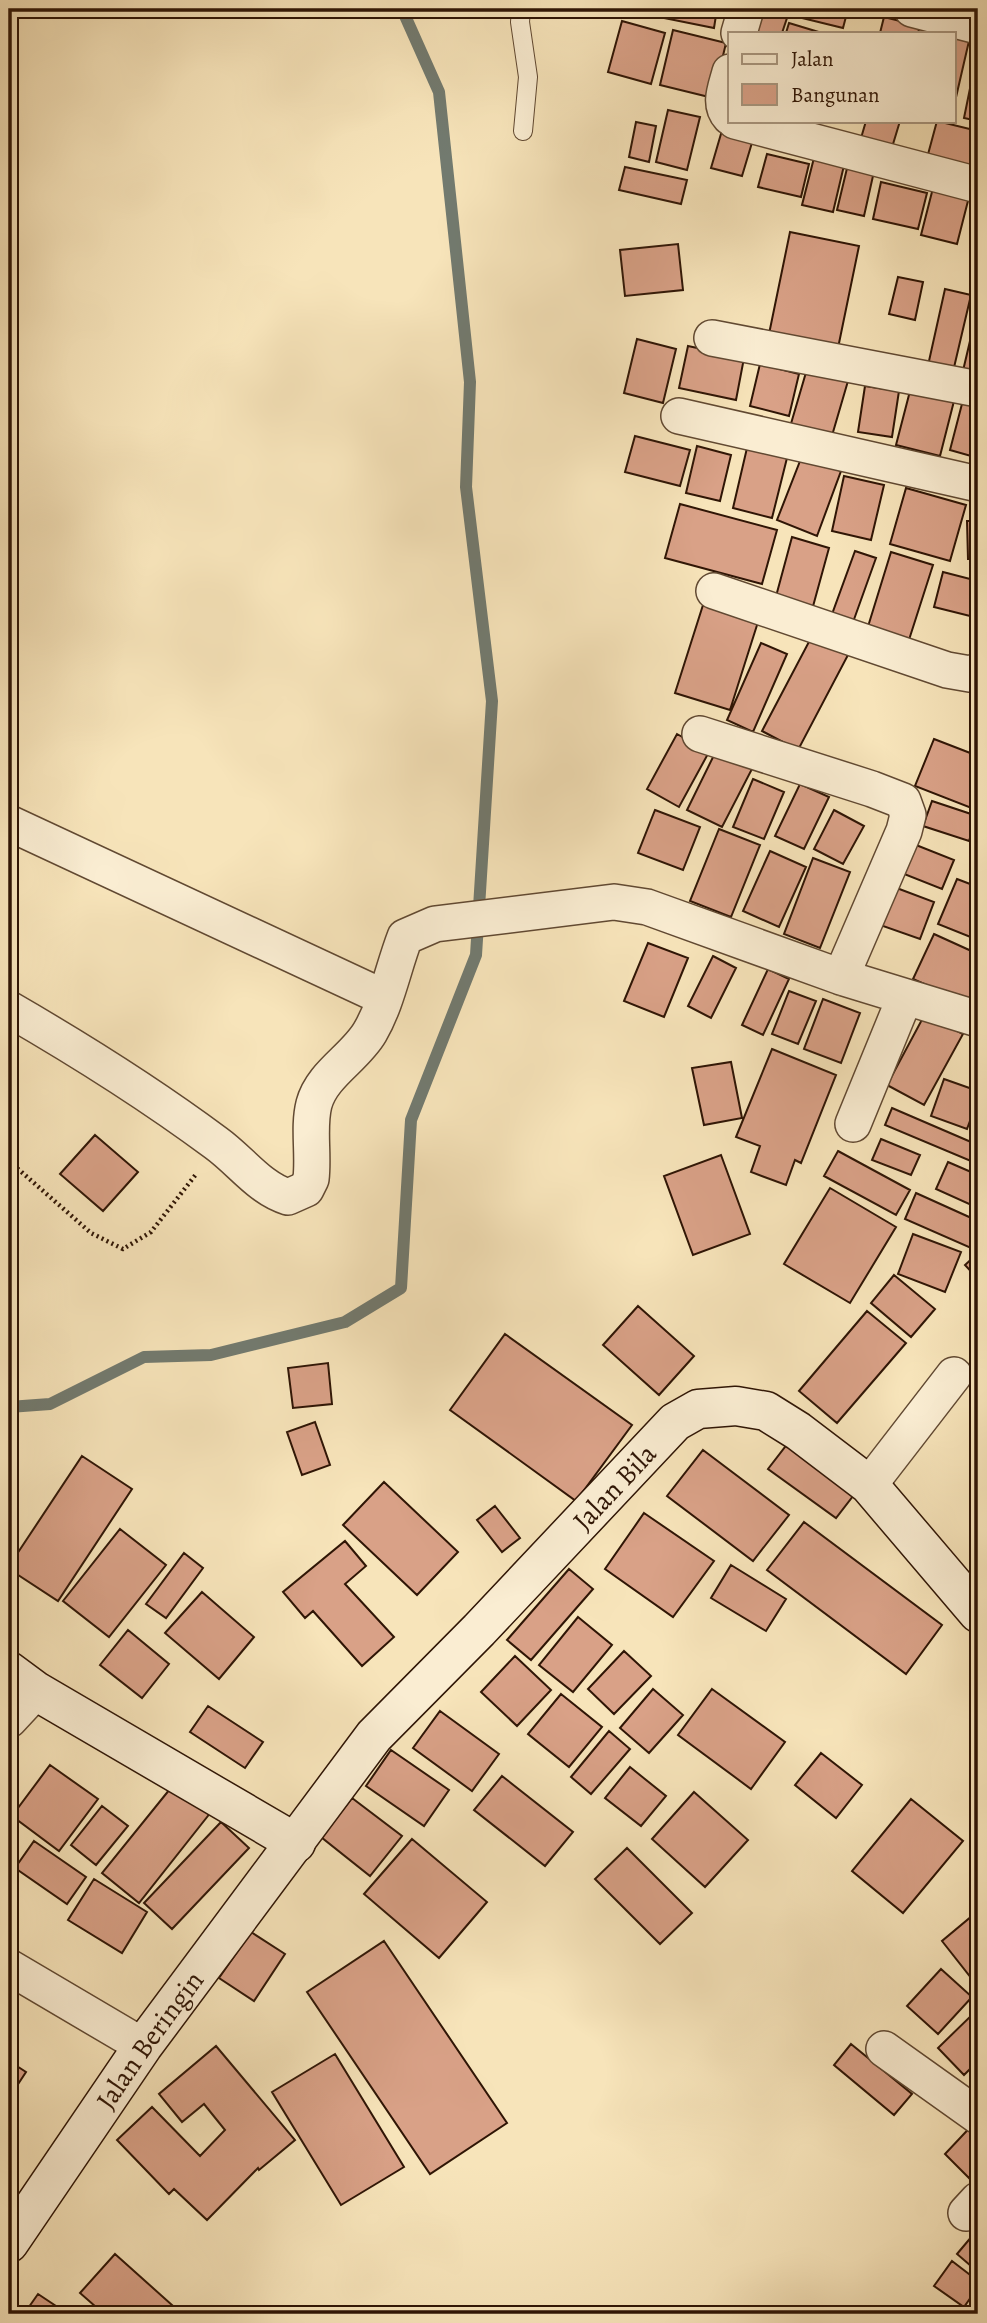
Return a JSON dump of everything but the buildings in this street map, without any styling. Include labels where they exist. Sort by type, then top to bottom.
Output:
[{"type":"street","points":[[740,32],[746,9]]},
{"type":"street","points":[[912,9],[978,26]]},
{"type":"street","points":[[728,82],[723,108],[728,114]]},
{"type":"street","points":[[739,122],[978,186]]},
{"type":"street","points":[[712,338],[978,389]]},
{"type":"street","points":[[679,416],[978,484]]},
{"type":"street","points":[[714,591],[947,670],[970,674],[978,671]]},
{"type":"street","points":[[700,734],[903,801],[908,815],[904,831],[841,977]]},
{"type":"street","points":[[9,823],[386,998]]},
{"type":"street","points":[[9,1009],[86,1054],[219,1144],[276,1193],[288,1197],[306,1189],[312,1165],[314,1103],[329,1078],[369,1035],[386,998],[393,968],[405,937],[435,924],[614,902],[647,907],[841,977],[978,1019]]},
{"type":"street","points":[[853,1124],[905,997]]},
{"type":"street","points":[[869,1485],[954,1375]]},
{"type":"street","name":"Jalan Bila","points":[[296,1843],[374,1736],[479,1630],[675,1422],[698,1409],[736,1406],[766,1412],[798,1431],[869,1485],[978,1613]]},
{"type":"street","points":[[9,1720],[22,1681],[296,1843]]},
{"type":"street","name":"Jalan Beringin","points":[[9,2242],[143,2046],[296,1843]]},
{"type":"street","points":[[9,1967],[143,2046]]},
{"type":"street","points":[[884,2049],[978,2116]]},
{"type":"lane","points":[[521,9],[520,22],[528,77],[523,131]]},
{"type":"path","points":[[9,1161],[91,1233],[124,1249],[150,1232],[219,1144]]},
{"type":"waterway","points":[[9,1407],[50,1404],[144,1357],[211,1355],[345,1322],[401,1288],[411,1120],[476,955],[492,701],[466,487],[470,382],[439,92],[402,9]]}]
